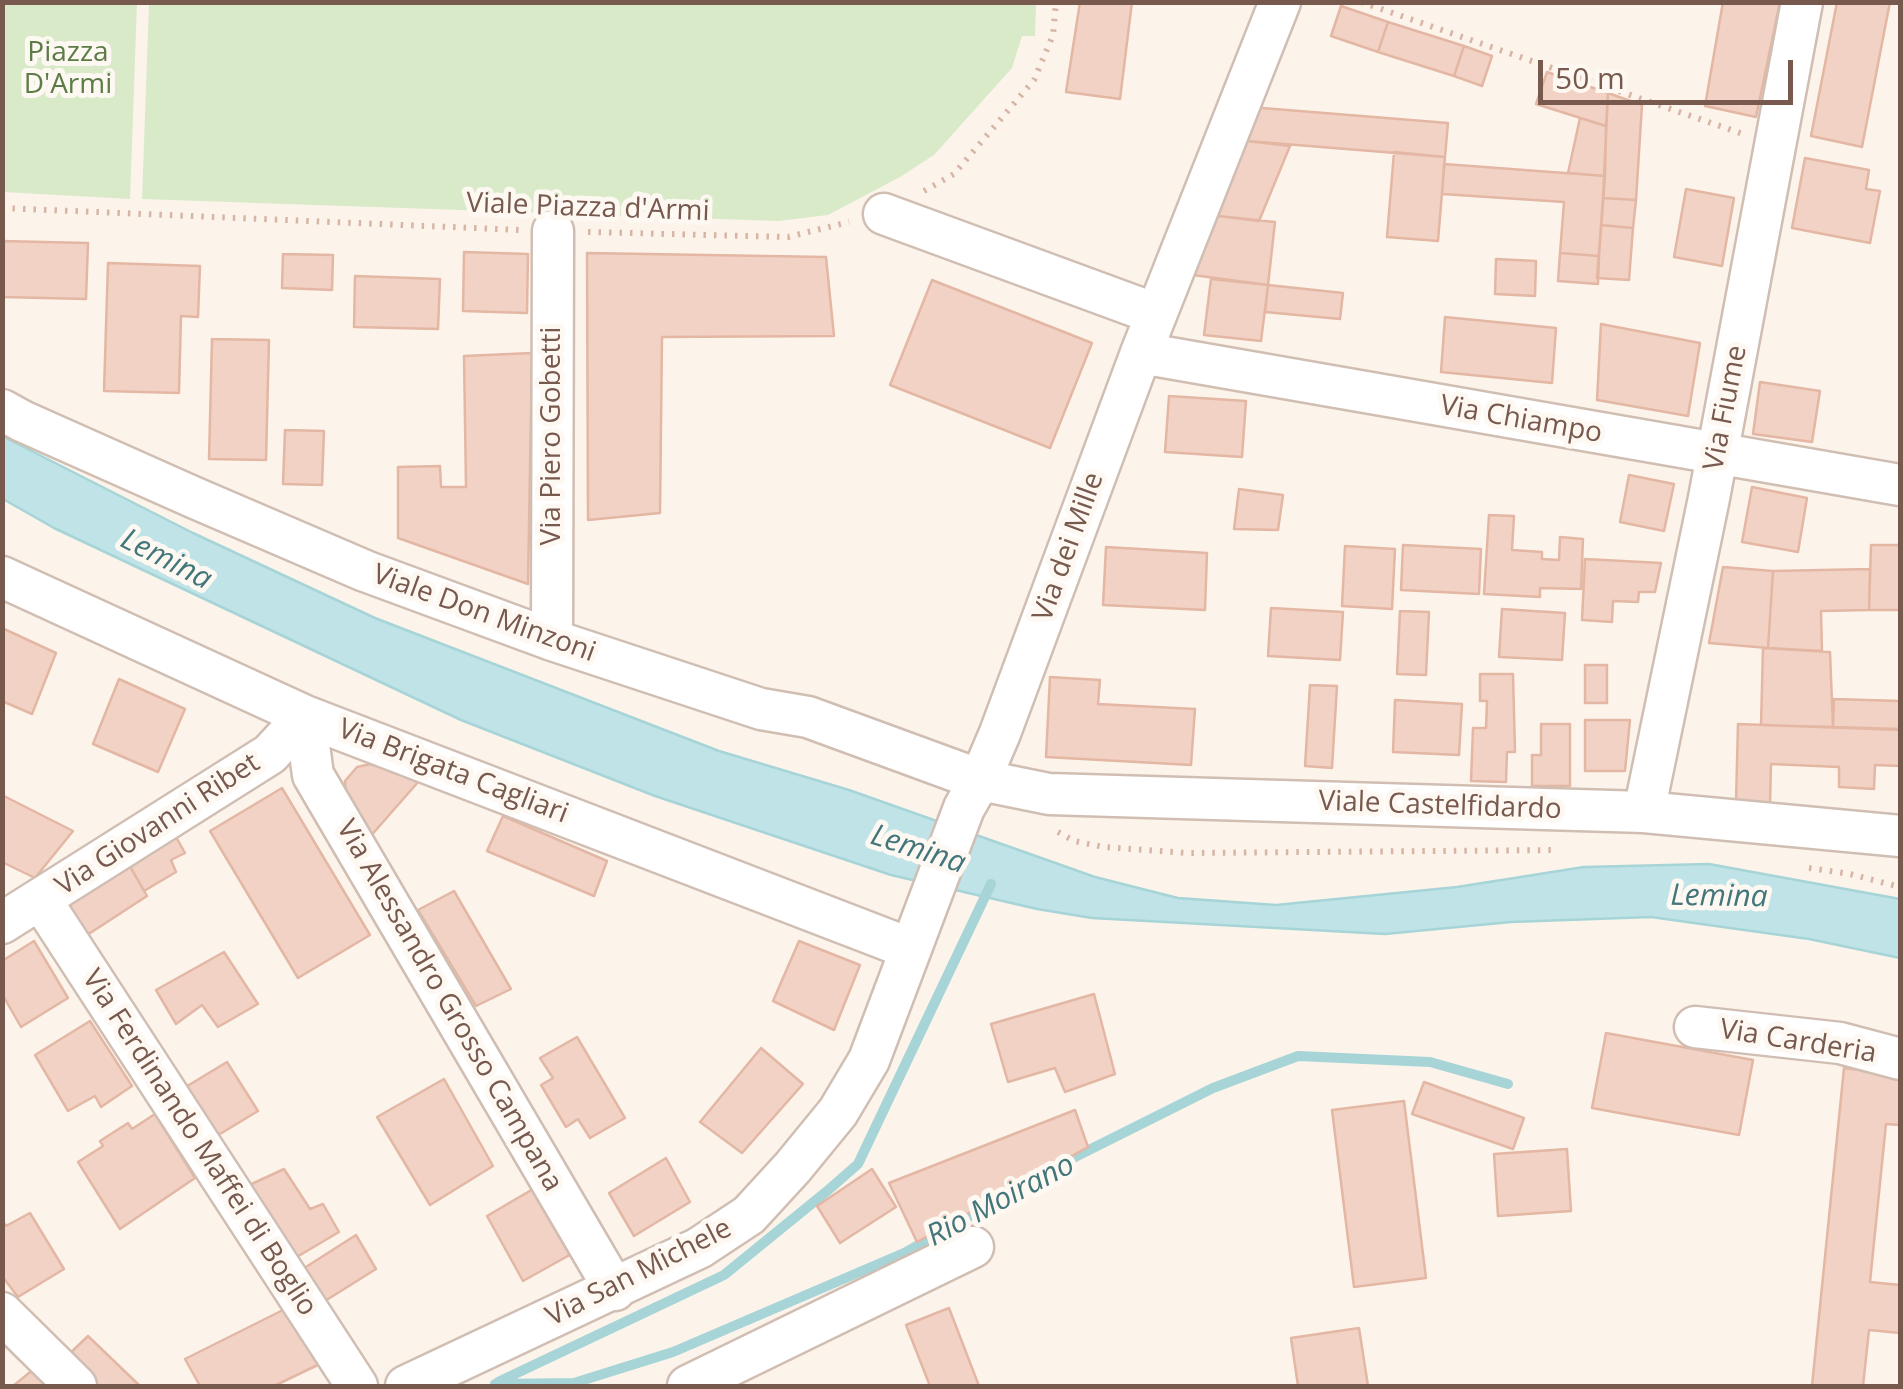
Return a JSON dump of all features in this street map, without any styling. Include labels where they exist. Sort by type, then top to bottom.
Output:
[{"type":"street","name":"Via dei Mille","points":[[911,949],[1280,2]]},
{"type":"street","name":"Via Fiume","points":[[1644,812],[1717,455],[1802,2]]},
{"type":"street","points":[[884,214],[1156,314]]},
{"type":"street","name":"Via Piero Gobetti","points":[[552,640],[553,231]]},
{"type":"street","name":"Via Chiampo","points":[[1141,353],[1900,486]]},
{"type":"street","name":"Viale Don Minzoni","points":[[2,410],[366,571],[552,640],[761,709],[808,717],[980,780]]},
{"type":"street","name":"Via Brigata Cagliari","points":[[2,577],[305,716],[911,949]]},
{"type":"street","name":"Via Giovanni Ribet","points":[[2,924],[270,754],[305,716]]},
{"type":"street","name":"Via Alessandro Grosso Campana","points":[[305,716],[314,775],[615,1290]]},
{"type":"street","name":"Viale Castelfidardo","points":[[980,780],[1049,794],[1644,812],[1900,836]]},
{"type":"street","name":"Via Ferdinando Maffei di Boglio","points":[[42,900],[356,1386]]},
{"type":"street","name":"Via San Michele","points":[[406,1386],[468,1373],[615,1290],[699,1248],[748,1216],[838,1112],[868,1060],[911,949]]},
{"type":"street","name":"Via Carderia","points":[[1695,1027],[1840,1043],[1900,1059]]},
{"type":"street","points":[[688,1386],[973,1247]]},
{"type":"street","points":[[2,1312],[76,1386]]},
{"type":"path","name":"Viale Piazza d'Armi","points":[[2,208],[788,237],[884,214],[954,174],[1034,80],[1053,34],[1056,2]]},
{"type":"path","points":[[1361,2],[1776,146]]},
{"type":"path","points":[[1049,794],[1047,826],[1074,841],[1104,847],[1188,853],[1570,850]]},
{"type":"path","points":[[1793,866],[1850,874],[1900,887]]},
{"type":"green space","name":"Piazza D'Armi","points":[[2,3],[137,3],[130,199],[3,192]]},
{"type":"green space","points":[[149,3],[1036,3],[1035,36],[1022,36],[1012,68],[934,155],[828,215],[778,221],[142,199]]},
{"type":"water","name":"Lemina","points":[[2,436],[193,533],[375,618],[719,751],[849,790],[1095,877],[1178,898],[1276,905],[1457,887],[1584,867],[1709,864],[1900,899],[1900,958],[1809,939],[1651,917],[1511,922],[1385,934],[1092,918],[891,875],[655,796],[461,720],[54,528],[3,499]]},
{"type":"building","points":[[1080,2],[1132,2],[1120,99],[1066,92]]},
{"type":"building","points":[[1723,2],[1780,2],[1756,117],[1705,106]]},
{"type":"building","points":[[1837,2],[1890,2],[1862,147],[1811,136]]},
{"type":"building","points":[[1341,6],[1388,22],[1378,52],[1331,36]]},
{"type":"building","points":[[1388,22],[1464,46],[1454,76],[1378,52]]},
{"type":"building","points":[[1464,46],[1492,56],[1482,86],[1454,76]]},
{"type":"building","points":[[1547,72],[1608,93],[1606,126],[1536,104]]},
{"type":"building","points":[[1608,93],[1642,105],[1636,200],[1603,198]]},
{"type":"building","points":[[1250,107],[1448,123],[1445,157],[1247,141]]},
{"type":"building","points":[[1580,118],[1606,126],[1605,176],[1568,173]]},
{"type":"building","points":[[1247,141],[1290,146],[1259,221],[1218,216]]},
{"type":"building","points":[[1394,152],[1445,157],[1438,241],[1387,237]]},
{"type":"building","points":[[1805,158],[1869,170],[1866,189],[1880,191],[1870,243],[1792,228]]},
{"type":"building","points":[[1444,164],[1605,176],[1599,256],[1560,253],[1564,202],[1442,194]]},
{"type":"building","points":[[1686,189],[1734,198],[1722,266],[1674,257]]},
{"type":"building","points":[[1603,198],[1636,200],[1633,228],[1601,225]]},
{"type":"building","points":[[1218,216],[1275,222],[1268,285],[1193,275]]},
{"type":"building","points":[[1601,225],[1633,228],[1629,280],[1597,278]]},
{"type":"building","points":[[2,241],[88,243],[86,299],[2,297]]},
{"type":"building","points":[[464,252],[528,254],[527,313],[463,311]]},
{"type":"building","points":[[587,253],[826,257],[834,336],[662,337],[660,513],[588,520]]},
{"type":"building","points":[[1560,253],[1599,256],[1598,284],[1558,281]]},
{"type":"building","points":[[283,254],[333,255],[332,290],[282,288]]},
{"type":"building","points":[[1496,259],[1536,261],[1535,296],[1495,294]]},
{"type":"building","points":[[108,263],[200,266],[198,317],[181,316],[179,393],[104,391]]},
{"type":"building","points":[[355,276],[440,279],[438,329],[354,327]]},
{"type":"building","points":[[1211,279],[1268,285],[1261,341],[1204,335]]},
{"type":"building","points":[[932,280],[1092,343],[1050,448],[890,385]]},
{"type":"building","points":[[1268,285],[1343,293],[1340,319],[1265,312]]},
{"type":"building","points":[[1445,317],[1556,328],[1552,383],[1441,372]]},
{"type":"building","points":[[1601,324],[1700,343],[1688,416],[1597,400]]},
{"type":"building","points":[[212,339],[269,340],[266,460],[209,459]]},
{"type":"building","points":[[532,353],[528,584],[398,538],[398,467],[440,466],[441,487],[466,487],[464,356]]},
{"type":"building","points":[[1760,382],[1820,391],[1812,442],[1753,434]]},
{"type":"building","points":[[1169,396],[1246,401],[1242,457],[1165,452]]},
{"type":"building","points":[[285,430],[324,431],[322,485],[283,484]]},
{"type":"building","points":[[1629,475],[1674,484],[1664,531],[1620,522]]},
{"type":"building","points":[[1752,487],[1807,498],[1798,552],[1742,542]]},
{"type":"building","points":[[1239,489],[1283,495],[1278,530],[1234,529]]},
{"type":"building","points":[[1489,515],[1514,516],[1512,550],[1542,552],[1542,559],[1559,560],[1560,537],[1583,539],[1581,589],[1540,588],[1540,597],[1484,594]]},
{"type":"building","points":[[1403,545],[1481,549],[1479,594],[1401,590]]},
{"type":"building","points":[[1871,545],[1900,545],[1900,610],[1869,610]]},
{"type":"building","points":[[1345,546],[1395,549],[1392,609],[1342,606]]},
{"type":"building","points":[[1106,547],[1207,553],[1205,610],[1103,605]]},
{"type":"building","points":[[1585,559],[1661,563],[1655,592],[1639,592],[1638,602],[1613,601],[1612,622],[1582,620]]},
{"type":"building","points":[[1723,567],[1773,571],[1768,648],[1709,643]]},
{"type":"building","points":[[1870,569],[1869,610],[1821,611],[1822,651],[1768,648],[1773,571]]},
{"type":"building","points":[[1271,608],[1343,612],[1340,660],[1268,656]]},
{"type":"building","points":[[1502,609],[1565,613],[1562,660],[1499,657]]},
{"type":"building","points":[[1400,611],[1429,612],[1426,675],[1397,674]]},
{"type":"building","points":[[2,628],[56,653],[32,714],[2,701]]},
{"type":"building","points":[[1763,648],[1830,652],[1833,727],[1761,725]]},
{"type":"building","points":[[1585,665],[1607,665],[1607,703],[1585,703]]},
{"type":"building","points":[[1480,674],[1513,674],[1515,752],[1507,752],[1506,782],[1471,781],[1473,728],[1486,728],[1487,701],[1480,701]]},
{"type":"building","points":[[1050,677],[1100,680],[1098,704],[1195,709],[1191,765],[1046,757]]},
{"type":"building","points":[[119,679],[185,709],[158,772],[93,744]]},
{"type":"building","points":[[1310,685],[1337,686],[1332,768],[1305,766]]},
{"type":"building","points":[[1834,699],[1900,701],[1900,729],[1833,727]]},
{"type":"building","points":[[1395,700],[1462,704],[1459,755],[1393,752]]},
{"type":"building","points":[[1585,720],[1630,720],[1625,771],[1585,771]]},
{"type":"building","points":[[1541,724],[1570,724],[1570,786],[1532,786],[1532,755],[1541,755]]},
{"type":"building","points":[[1738,724],[1900,730],[1900,766],[1875,765],[1874,789],[1839,787],[1839,767],[1771,764],[1770,803],[1736,802]]},
{"type":"building","points":[[375,763],[419,781],[369,838],[346,805],[345,781],[357,767]]},
{"type":"building","points":[[282,788],[370,935],[298,978],[210,831]]},
{"type":"building","points":[[2,795],[73,831],[35,878],[2,862]]},
{"type":"building","points":[[503,816],[607,861],[594,896],[487,851]]},
{"type":"building","points":[[175,835],[185,853],[171,860],[176,872],[144,891],[127,861]]},
{"type":"building","points":[[127,861],[147,896],[81,939],[57,905]]},
{"type":"building","points":[[454,891],[511,989],[476,1006],[418,910]]},
{"type":"building","points":[[34,941],[68,998],[21,1027],[2,994],[2,961]]},
{"type":"building","points":[[799,941],[860,965],[834,1030],[773,1001]]},
{"type":"building","points":[[224,952],[258,1004],[218,1027],[202,1005],[176,1024],[156,990]]},
{"type":"building","points":[[1094,994],[1115,1074],[1065,1092],[1055,1068],[1008,1082],[991,1024]]},
{"type":"building","points":[[90,1021],[132,1086],[101,1107],[95,1096],[68,1111],[35,1055]]},
{"type":"building","points":[[1606,1033],[1753,1060],[1739,1135],[1592,1108]]},
{"type":"building","points":[[577,1037],[625,1118],[590,1138],[578,1119],[566,1127],[541,1085],[553,1078],[540,1058]]},
{"type":"building","points":[[761,1048],[803,1084],[742,1153],[700,1122]]},
{"type":"building","points":[[227,1062],[258,1111],[210,1140],[179,1091]]},
{"type":"building","points":[[1844,1068],[1900,1075],[1900,1125],[1886,1124],[1870,1282],[1900,1285],[1900,1333],[1869,1330],[1863,1386],[1812,1386]]},
{"type":"building","points":[[444,1079],[493,1166],[430,1205],[377,1117]]},
{"type":"building","points":[[1424,1082],[1524,1118],[1513,1149],[1412,1114]]},
{"type":"building","points":[[1404,1101],[1426,1278],[1354,1287],[1332,1110]]},
{"type":"building","points":[[1075,1110],[1088,1147],[917,1242],[889,1183]]},
{"type":"building","points":[[155,1114],[195,1178],[120,1229],[78,1162],[103,1146],[100,1141],[128,1123],[132,1129]]},
{"type":"building","points":[[1567,1149],[1571,1211],[1498,1216],[1494,1154]]},
{"type":"building","points":[[666,1158],[690,1202],[634,1236],[609,1193]]},
{"type":"building","points":[[284,1169],[310,1209],[323,1204],[339,1232],[290,1261],[243,1188]]},
{"type":"building","points":[[872,1169],[896,1207],[840,1243],[817,1206]]},
{"type":"building","points":[[533,1189],[575,1252],[523,1281],[487,1216]]},
{"type":"building","points":[[30,1213],[64,1269],[18,1297],[2,1276],[2,1220],[6,1226]]},
{"type":"building","points":[[356,1235],[376,1269],[317,1306],[298,1272]]},
{"type":"building","points":[[291,1306],[324,1362],[274,1386],[200,1386],[185,1359]]},
{"type":"building","points":[[949,1308],[979,1386],[930,1386],[906,1325]]},
{"type":"building","points":[[1359,1328],[1368,1386],[1298,1386],[1291,1338]]},
{"type":"building","points":[[88,1336],[140,1386],[90,1386],[64,1359]]},
{"type":"building","points":[[40,1364],[61,1386],[13,1386]]},
{"type":"waterway","name":"Rio Moirano","points":[[498,1382],[724,1275],[858,1164],[991,884]]},
{"type":"waterway","name":"Rio Moirano","points":[[495,1384],[574,1383],[673,1352],[904,1253],[1079,1155],[1213,1088],[1298,1056],[1430,1062],[1508,1084]]}]
